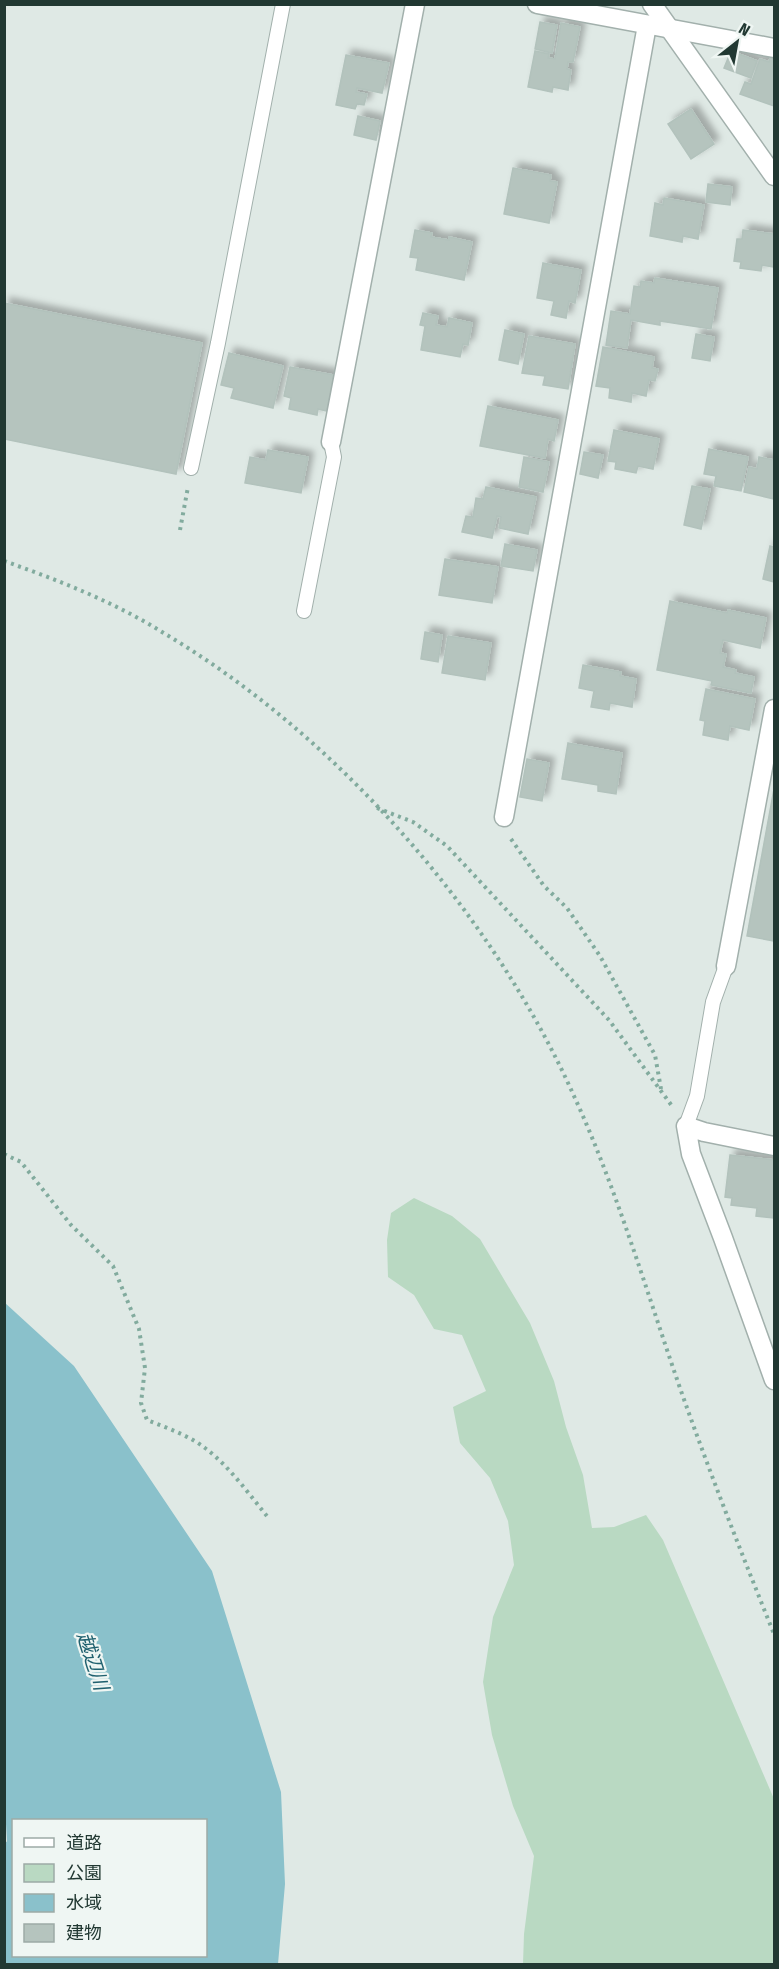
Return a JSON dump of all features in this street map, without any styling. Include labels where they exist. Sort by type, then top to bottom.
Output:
[{"type":"street","points":[[331,442],[415,4]]},
{"type":"street","points":[[537,4],[774,48]]},
{"type":"street","points":[[652,4],[774,176]]},
{"type":"street","points":[[504,817],[647,25]]},
{"type":"street","points":[[726,966],[774,709]]},
{"type":"street","points":[[774,1146],[704,1132],[686,1126],[691,1154],[774,1380]]},
{"type":"lane","points":[[191,468],[218,343],[283,4]]},
{"type":"lane","points":[[304,611],[333,457],[331,442]]},
{"type":"lane","points":[[686,1126],[697,1096],[713,1002],[726,966]]},
{"type":"path","points":[[180,530],[191,468]]},
{"type":"path","points":[[4,561],[110,604],[160,630],[261,698],[313,744],[377,807],[440,879],[484,938],[513,980],[542,1033],[573,1094],[599,1155],[729,1523],[774,1634]]},
{"type":"path","points":[[377,807],[413,822],[447,846],[609,1020],[686,1126]]},
{"type":"path","points":[[504,817],[511,841],[544,886],[567,908],[600,956],[655,1055],[662,1093]]},
{"type":"path","points":[[4,1154],[21,1162],[71,1225],[113,1266],[139,1329],[145,1368],[141,1403],[147,1420],[180,1432],[205,1448],[227,1468],[267,1516]]},
{"type":"green space","points":[[414,1198],[452,1216],[480,1239],[530,1323],[554,1381],[566,1427],[583,1475],[592,1528],[614,1527],[646,1515],[663,1540],[774,1799],[774,1964],[523,1964],[524,1934],[534,1856],[513,1806],[492,1735],[483,1682],[493,1617],[514,1565],[508,1521],[490,1478],[460,1443],[453,1407],[486,1391],[462,1335],[434,1329],[414,1295],[388,1277],[387,1240],[391,1213]]},
{"type":"water","name":"越辺川","points":[[4,1302],[74,1366],[212,1571],[281,1792],[285,1884],[278,1964],[5,1964],[5,1841],[7,1842],[4,1788]]},
{"type":"building","points":[[540,22],[557,25],[552,53],[535,49]]},
{"type":"building","points":[[561,23],[580,27],[573,62],[568,62],[567,69],[571,70],[568,90],[553,87],[552,92],[528,87],[535,51],[549,54],[548,58],[555,59]]},
{"type":"building","points":[[731,51],[757,61],[751,78],[724,68]]},
{"type":"building","points":[[346,55],[389,63],[382,93],[357,88],[356,92],[367,94],[364,105],[357,104],[355,109],[336,105]]},
{"type":"building","points":[[770,58],[774,58],[774,106],[740,94],[745,82],[751,84],[760,59],[769,62]]},
{"type":"building","points":[[691,109],[714,144],[691,159],[668,124]]},
{"type":"building","points":[[358,116],[380,121],[376,140],[354,135]]},
{"type":"building","points":[[513,168],[551,175],[550,181],[557,182],[549,223],[504,214]]},
{"type":"building","points":[[708,184],[732,187],[730,205],[706,202]]},
{"type":"building","points":[[664,198],[704,205],[698,239],[683,236],[682,242],[650,236],[655,203],[663,205]]},
{"type":"building","points":[[415,230],[432,233],[431,237],[449,240],[449,237],[472,242],[464,280],[416,270],[418,258],[410,257]]},
{"type":"building","points":[[743,230],[774,234],[774,267],[762,265],[761,271],[740,268],[741,262],[734,261],[737,239],[742,239]]},
{"type":"building","points":[[543,263],[581,270],[575,303],[569,301],[566,318],[551,315],[554,301],[537,298]]},
{"type":"building","points":[[655,278],[718,288],[711,329],[660,321],[660,325],[631,320],[627,348],[606,345],[611,311],[630,314],[634,286],[640,287],[641,281],[654,283]]},
{"type":"building","points":[[4,303],[202,343],[176,474],[4,439]]},
{"type":"building","points":[[423,313],[438,316],[436,325],[447,327],[449,318],[472,323],[468,345],[463,344],[460,357],[421,350],[425,326],[420,325]]},
{"type":"building","points":[[505,330],[524,334],[518,364],[499,360]]},
{"type":"building","points":[[696,334],[714,337],[710,361],[692,358]]},
{"type":"building","points":[[529,336],[575,344],[568,389],[543,385],[545,376],[522,373]]},
{"type":"building","points":[[603,347],[654,357],[652,368],[658,369],[655,381],[649,380],[646,396],[632,393],[631,402],[609,398],[610,388],[596,386]]},
{"type":"building","points":[[229,353],[283,366],[273,408],[231,398],[234,388],[221,385]]},
{"type":"building","points":[[290,367],[334,375],[327,411],[318,409],[317,415],[289,409],[291,398],[284,396]]},
{"type":"building","points":[[488,406],[558,420],[554,441],[548,439],[545,458],[480,446]]},
{"type":"building","points":[[614,430],[659,439],[653,469],[638,466],[636,473],[615,469],[616,462],[608,461]]},
{"type":"building","points":[[709,449],[748,457],[741,491],[714,486],[716,476],[704,474]]},
{"type":"building","points":[[268,450],[308,457],[301,493],[245,483],[250,457],[266,460]]},
{"type":"building","points":[[584,452],[603,455],[598,478],[580,474]]},
{"type":"building","points":[[524,457],[549,462],[543,492],[519,487]]},
{"type":"building","points":[[759,457],[774,460],[774,499],[744,492],[749,467],[757,469]]},
{"type":"building","points":[[692,486],[710,489],[701,529],[684,525]]},
{"type":"building","points":[[486,487],[536,497],[528,534],[499,528],[501,517],[497,516],[492,538],[462,532],[466,516],[473,517],[476,498],[483,499]]},
{"type":"building","points":[[505,544],[537,550],[533,571],[501,566]]},
{"type":"building","points":[[770,546],[774,547],[774,582],[763,579]]},
{"type":"building","points":[[445,559],[498,567],[492,603],[439,595]]},
{"type":"building","points":[[670,601],[727,613],[728,610],[766,618],[760,648],[723,640],[720,653],[726,654],[723,667],[736,670],[735,673],[754,677],[751,693],[711,685],[712,681],[657,670]]},
{"type":"building","points":[[425,632],[442,635],[438,662],[421,659]]},
{"type":"building","points":[[448,636],[491,643],[485,680],[442,673]]},
{"type":"building","points":[[583,665],[621,672],[620,676],[636,679],[632,707],[610,703],[609,710],[591,707],[594,691],[579,688]]},
{"type":"building","points":[[706,689],[755,699],[749,730],[730,726],[728,740],[703,735],[705,721],[700,720]]},
{"type":"building","points":[[568,743],[622,753],[616,794],[598,791],[598,785],[562,779]]},
{"type":"building","points":[[527,759],[549,763],[542,801],[520,797]]},
{"type":"building","points":[[774,789],[774,941],[747,936]]},
{"type":"building","points":[[730,1155],[774,1160],[773,1218],[756,1216],[757,1208],[731,1205],[732,1198],[725,1197]]}]
